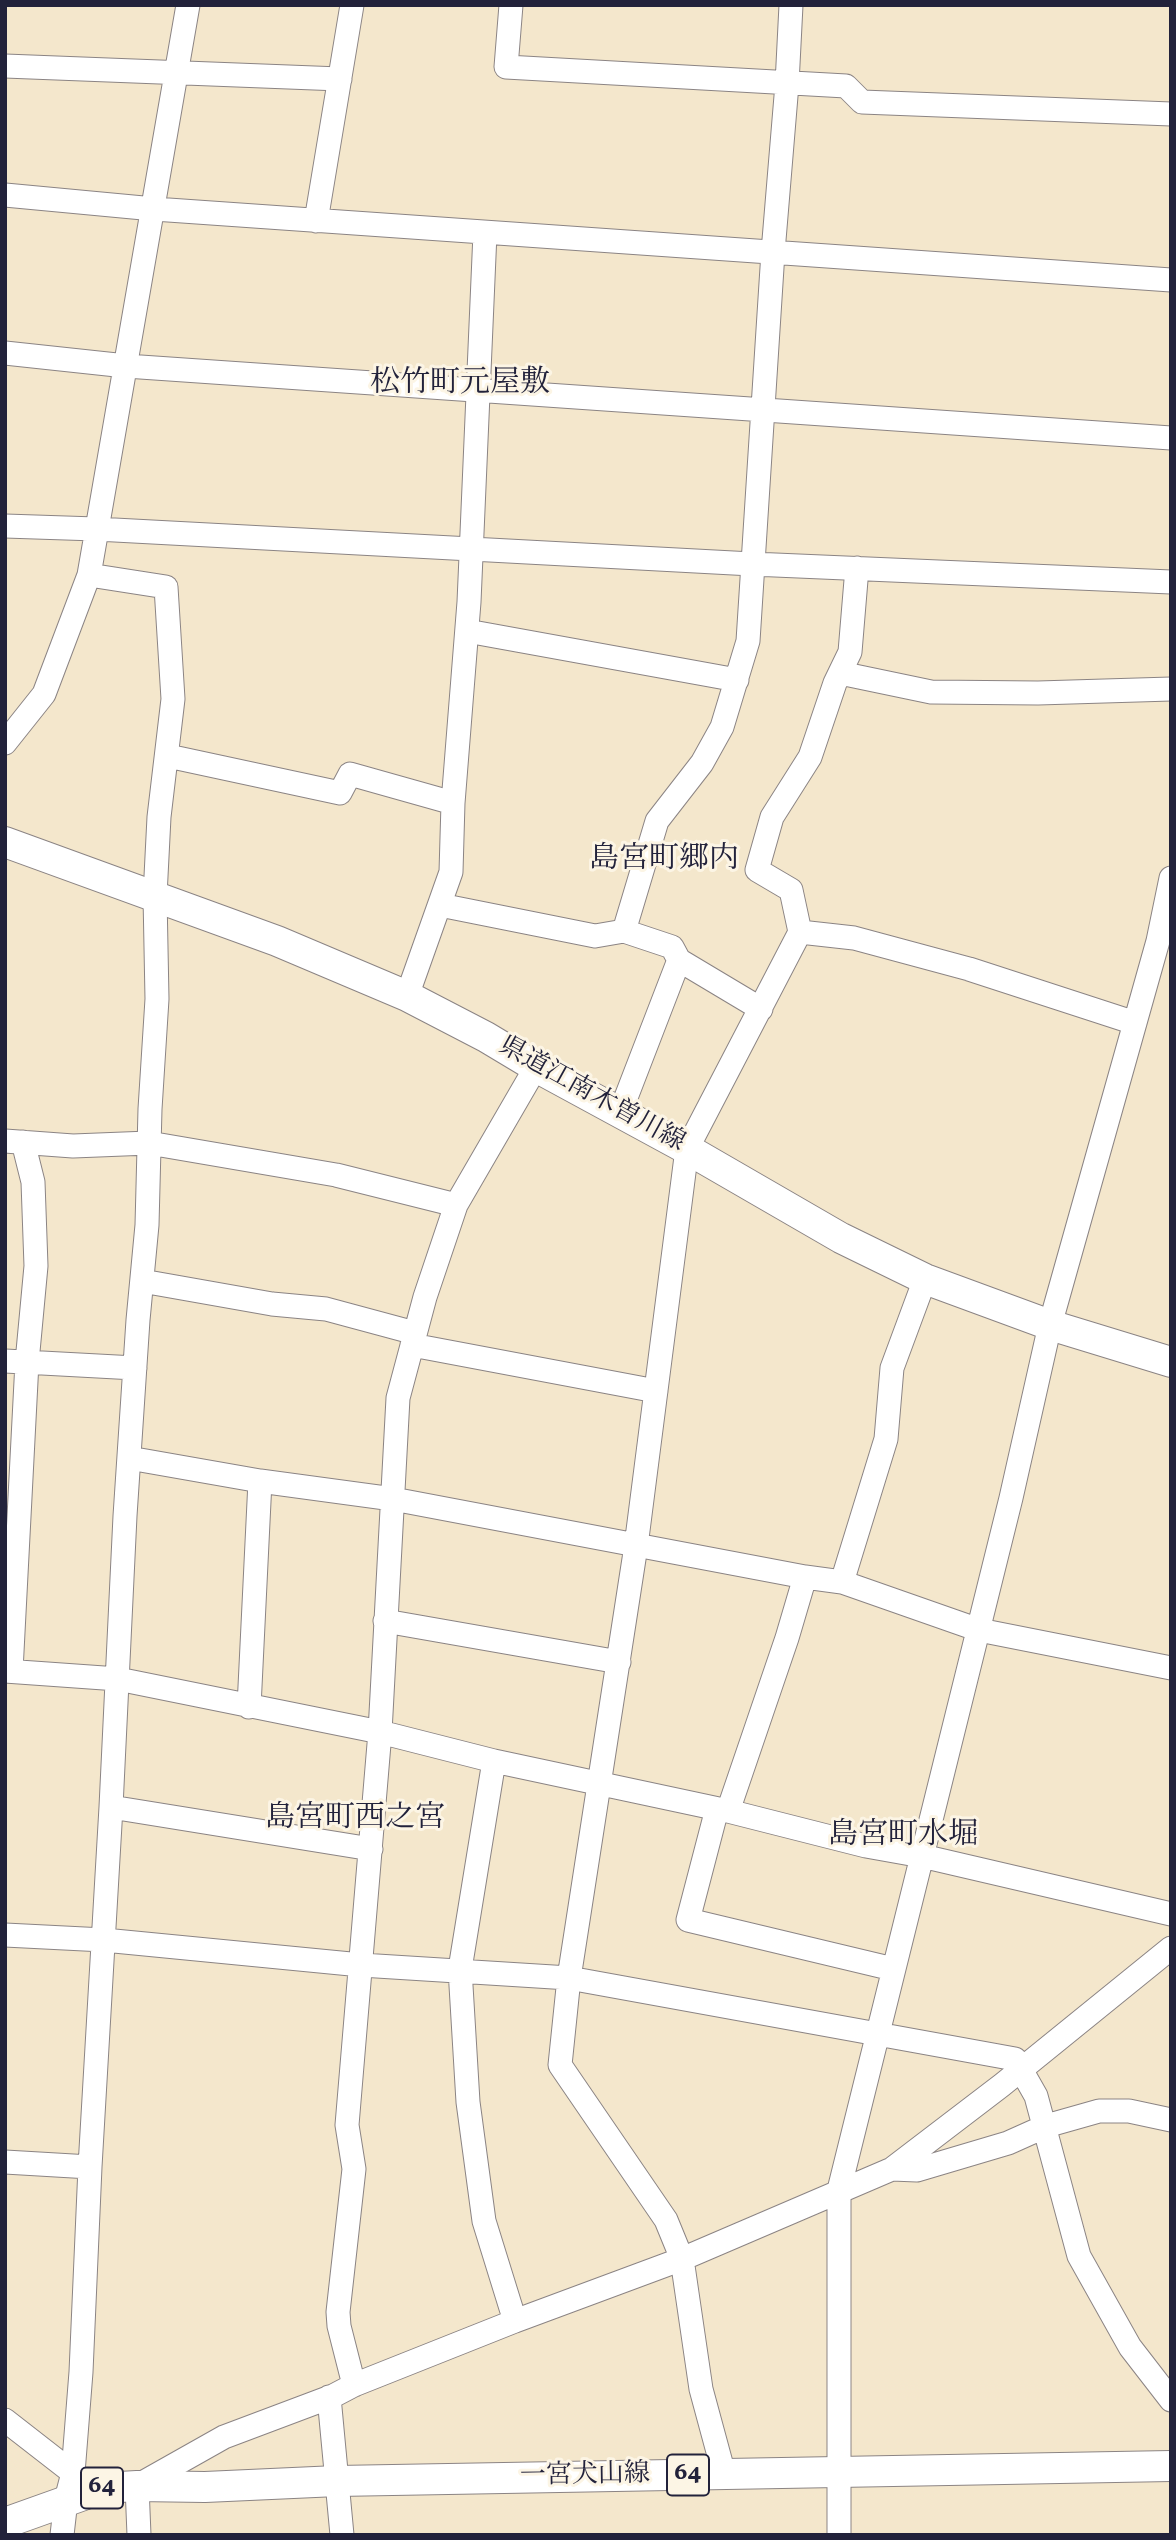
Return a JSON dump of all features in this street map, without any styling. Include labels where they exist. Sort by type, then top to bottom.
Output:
[{"type":"main road","name":"県道江南木曽川線","points":[[5,842],[277,941],[407,996],[687,1149],[841,1238],[925,1279],[1050,1325],[1171,1362]]},
{"type":"main road","name":"一宮犬山線","points":[[5,2523],[69,2486],[205,2487],[337,2481],[1171,2466]]},
{"type":"street","points":[[5,743],[44,694],[89,575],[188,5]]},
{"type":"street","points":[[316,221],[352,5]]},
{"type":"street","points":[[511,5],[506,67],[846,86],[862,102],[1171,114]]},
{"type":"street","points":[[624,931],[657,821],[702,763],[722,727],[748,641],[791,5]]},
{"type":"street","points":[[5,66],[340,79]]},
{"type":"street","points":[[5,195],[316,221],[1171,280]]},
{"type":"street","points":[[407,996],[451,872],[453,803],[467,631],[485,233]]},
{"type":"street","points":[[5,353],[126,366],[1171,438]]},
{"type":"street","points":[[5,526],[752,564],[1171,582]]},
{"type":"street","points":[[724,2474],[701,2389],[682,2259],[666,2220],[560,2064],[569,1978],[636,1546],[687,1149],[800,932],[790,890],[757,870],[772,817],[810,757],[850,652],[857,568]]},
{"type":"street","points":[[62,2535],[81,2372],[129,1458],[147,1225],[157,999],[155,896],[159,817],[173,699],[166,587],[89,575]]},
{"type":"street","points":[[467,631],[737,680]]},
{"type":"street","points":[[840,673],[931,692],[1038,693],[1171,689]]},
{"type":"street","points":[[168,756],[340,793],[350,775],[453,803]]},
{"type":"street","points":[[839,2535],[839,2190],[979,1630],[1050,1325],[1158,942],[1171,878]]},
{"type":"street","points":[[440,905],[595,936],[624,931],[672,947],[679,960],[761,1009]]},
{"type":"street","points":[[800,932],[854,938],[969,969],[1135,1023]]},
{"type":"street","points":[[620,1113],[679,960]]},
{"type":"street","points":[[354,2385],[338,2312],[354,2169],[347,2125],[380,1732],[398,1398],[425,1297],[456,1205],[536,1068]]},
{"type":"street","points":[[456,1205],[336,1175],[149,1143],[73,1146],[14,1142],[33,1182],[36,1266],[16,1362],[8,1671],[118,1679],[380,1732],[494,1761],[722,1810],[866,1846],[922,1856],[1171,1914]]},
{"type":"street","points":[[842,1582],[886,1438],[892,1368],[925,1279]]},
{"type":"street","points":[[142,1281],[272,1304],[326,1309],[413,1339],[656,1391]]},
{"type":"street","points":[[16,1362],[135,1368]]},
{"type":"street","points":[[129,1458],[260,1481],[393,1499],[842,1582],[979,1630],[1171,1668]]},
{"type":"street","points":[[249,1707],[260,1481]]},
{"type":"street","points":[[805,1577],[787,1638],[722,1810],[688,1920],[893,1969]]},
{"type":"street","points":[[386,1621],[619,1662]]},
{"type":"street","points":[[494,1761],[460,1969],[468,2102],[484,2221],[515,2321]]},
{"type":"street","points":[[111,1807],[371,1849]]},
{"type":"street","points":[[5,1935],[104,1940],[361,1965],[460,1969],[569,1978],[1015,2059],[1037,2096],[1079,2256],[1130,2347],[1171,2400]]},
{"type":"street","points":[[139,2535],[137,2486],[224,2437],[515,2321],[682,2259],[891,2169],[1021,2070],[1171,1948]]},
{"type":"street","points":[[891,2169],[917,2170],[1008,2143],[1046,2126],[1099,2111],[1129,2111],[1171,2120]]},
{"type":"street","points":[[5,2162],[90,2167]]},
{"type":"street","points":[[329,2397],[342,2535]]},
{"type":"street","points":[[5,2420],[69,2486]]},
{"type":"district","name":"松竹町元屋敷","points":[[460,385]]},
{"type":"district","name":"島宮町郷内","points":[[664,861]]},
{"type":"district","name":"島宮町西之宮","points":[[355,1820]]},
{"type":"district","name":"島宮町水堀","points":[[903,1837]]}]
